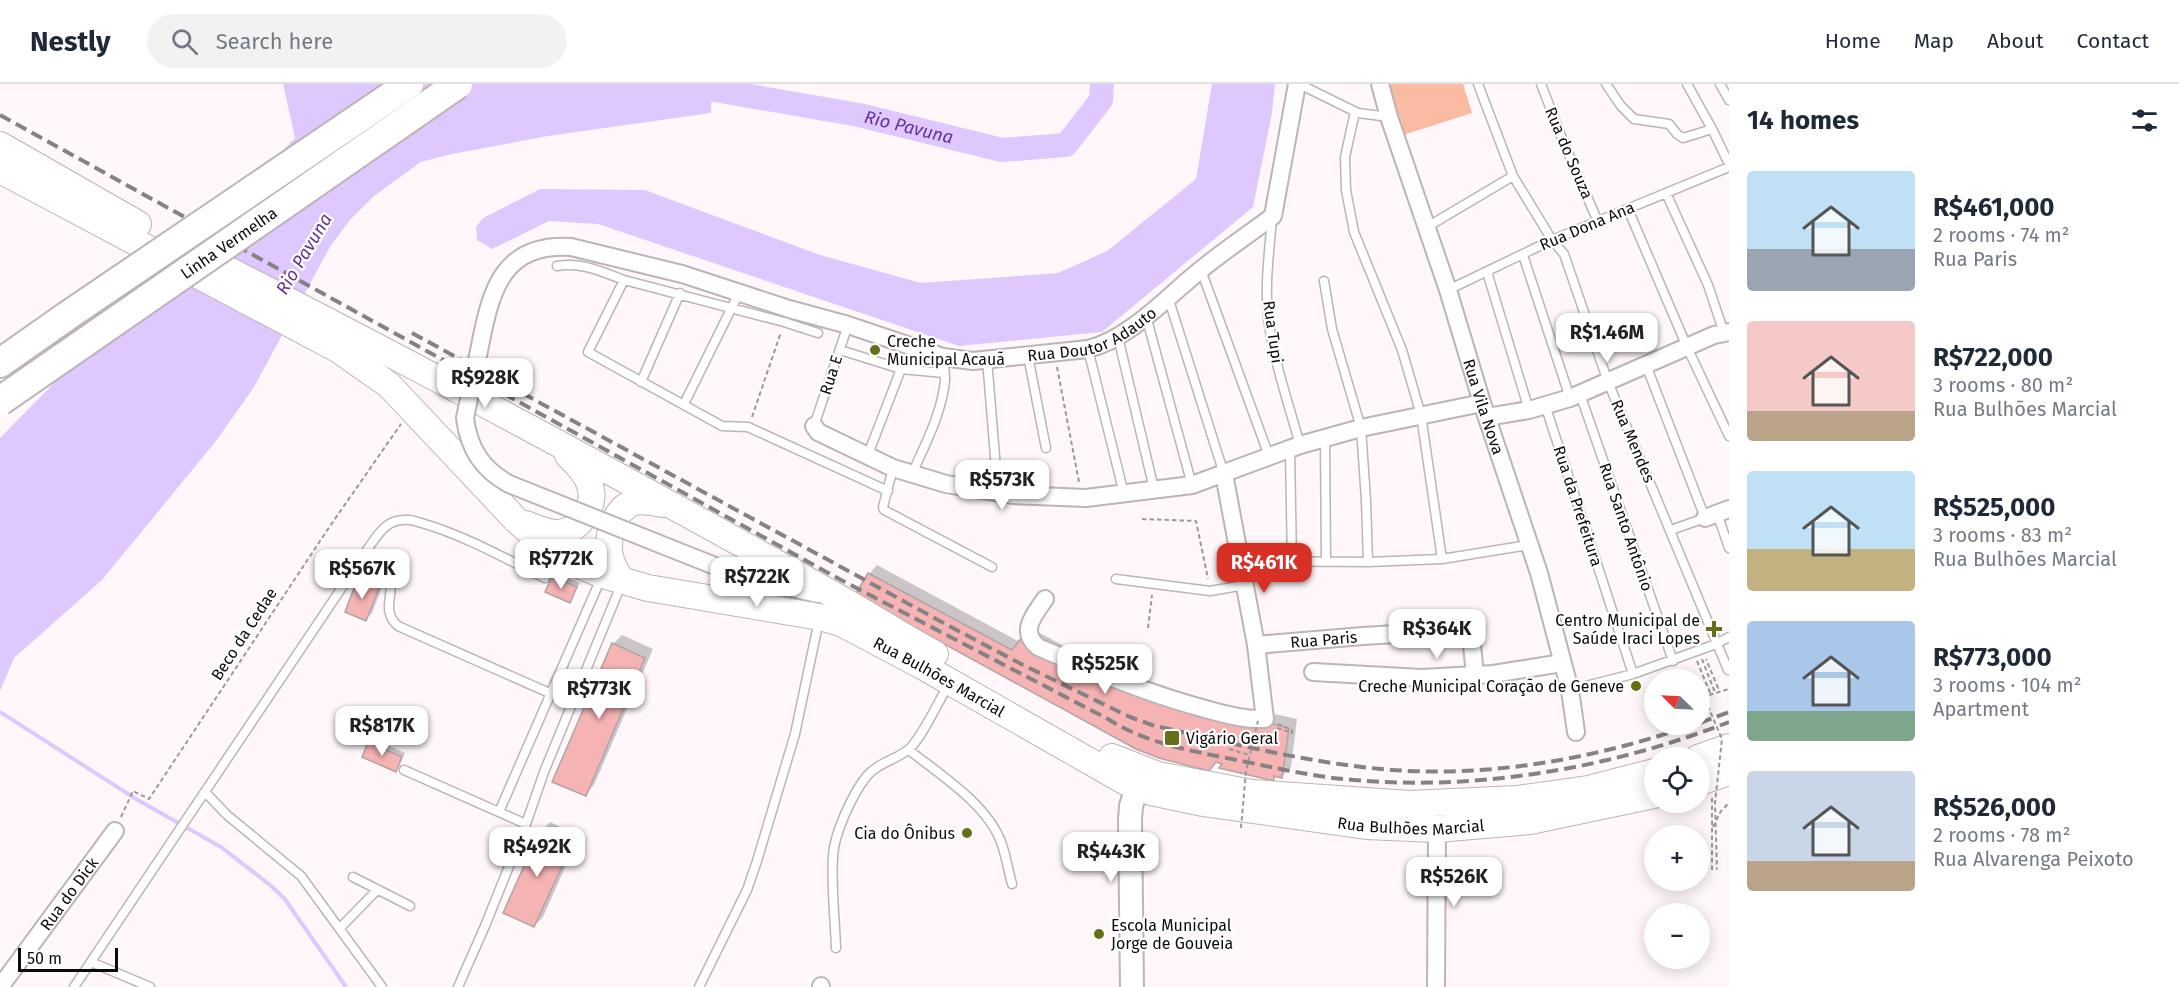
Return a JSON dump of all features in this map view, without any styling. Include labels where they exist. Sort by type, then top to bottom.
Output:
[{"type":"highway","name":"Linha Vermelha","points":[[0,363],[409,84]]},
{"type":"highway","name":"Linha Vermelha","points":[[0,401],[458,84]]},
{"type":"highway","points":[[0,343],[30,327],[67,316]]},
{"type":"main road","points":[[0,145],[155,242]]},
{"type":"main road","points":[[0,170],[155,242],[304,320]]},
{"type":"main road","name":"Rua Bulhões Marcial","points":[[304,320],[339,350],[389,385],[516,520],[563,557],[612,578],[648,588],[809,615],[841,623],[993,685],[1087,743],[1129,765],[1176,779],[1282,796],[1422,804],[1517,799],[1577,790],[1644,774]]},
{"type":"main road","name":"Rua Bulhões Marcial","points":[[304,320],[552,441],[841,599],[928,659],[950,681],[1023,721],[1086,761],[1137,787],[1185,800],[1246,811],[1365,826],[1437,829],[1530,821],[1644,797]]},
{"type":"main road","points":[[516,520],[556,533],[571,530],[580,522],[588,508],[592,493],[589,482],[581,468],[552,441]]},
{"type":"main road","points":[[612,578],[609,542],[612,527],[625,506],[646,501],[669,505]]},
{"type":"main road","points":[[1710,772],[1729,747]]},
{"type":"street","points":[[1273,216],[1298,84]]},
{"type":"street","name":"Rua Vila Nova","points":[[1380,84],[1448,290],[1484,410],[1539,573],[1570,690],[1576,732]]},
{"type":"street","name":"Rua Doutor Adauto","points":[[727,571],[509,484],[495,477],[476,456],[467,433],[465,418],[484,321],[497,283],[509,267],[526,254],[540,248],[571,247],[682,274],[735,301],[848,325],[944,365],[1101,346],[1118,337],[1146,316],[1201,270],[1273,216]]},
{"type":"street","points":[[814,426],[818,432],[867,457],[912,475],[946,484],[998,493],[1082,498],[1125,495],[1192,485],[1295,447],[1361,428],[1420,415],[1484,410],[1529,410],[1575,396],[1727,332]]},
{"type":"street","points":[[1045,599],[1030,623],[1028,632],[1031,641],[1038,647],[1117,680],[1186,704],[1231,716],[1261,720],[1256,645],[1224,474]]},
{"type":"street","points":[[727,571],[841,599]]},
{"type":"street","points":[[727,571],[809,615]]},
{"type":"street","name":"Rua Paris","points":[[1256,645],[1461,630],[1471,635],[1475,675]]},
{"type":"street","points":[[1313,672],[1422,678],[1475,675],[1562,663]]},
{"type":"street","points":[[1132,987],[1130,820],[1131,806],[1137,787]]},
{"type":"street","points":[[1436,987],[1437,829]]},
{"type":"street","name":"Rua do Dick","points":[[0,987],[115,831]]},
{"type":"lane","points":[[1298,84],[1355,112],[1389,117]]},
{"type":"lane","name":"Rua Mendes","points":[[1478,84],[1513,176],[1552,240],[1564,254],[1608,382],[1728,670]]},
{"type":"lane","name":"Rua do Souza","points":[[1541,84],[1598,222]]},
{"type":"lane","points":[[1606,84],[1621,106],[1634,118],[1670,124],[1683,138],[1712,129]]},
{"type":"lane","points":[[1687,84],[1729,166]]},
{"type":"lane","points":[[1720,84],[1729,100]]},
{"type":"lane","points":[[1355,112],[1345,157],[1350,213],[1354,232],[1402,350],[1420,415],[1442,560]]},
{"type":"lane","name":"Rua Dona Ana","points":[[1448,290],[1552,240],[1729,166]]},
{"type":"lane","points":[[1427,227],[1513,176]]},
{"type":"lane","points":[[1666,193],[1727,332]]},
{"type":"lane","points":[[1628,209],[1687,347],[1729,436]]},
{"type":"lane","name":"Rua Tupi","points":[[1273,216],[1267,284],[1269,323],[1295,447],[1292,562]]},
{"type":"lane","name":"Rua Santo Antônio","points":[[1523,255],[1673,661]]},
{"type":"lane","points":[[556,266],[572,264],[588,267],[624,280],[680,293],[735,301],[784,322],[818,333]]},
{"type":"lane","points":[[1201,270],[1269,456]]},
{"type":"lane","points":[[1487,272],[1529,410]]},
{"type":"lane","points":[[624,280],[588,352],[722,426],[730,424],[748,427],[888,491]]},
{"type":"lane","points":[[1324,281],[1332,328],[1361,428],[1368,562]]},
{"type":"lane","points":[[641,382],[680,293]]},
{"type":"lane","points":[[1168,297],[1224,474]]},
{"type":"lane","points":[[684,404],[735,301]]},
{"type":"lane","points":[[1146,316],[1192,485]]},
{"type":"lane","name":"Rua E","points":[[814,426],[848,325]]},
{"type":"lane","points":[[1118,337],[1154,489]]},
{"type":"lane","points":[[1089,349],[1125,495]]},
{"type":"lane","points":[[840,350],[902,369],[944,365],[945,380],[934,424],[912,475]]},
{"type":"lane","points":[[1028,356],[1046,448]]},
{"type":"lane","points":[[987,359],[998,493]]},
{"type":"lane","points":[[1646,365],[1717,513],[1729,548]]},
{"type":"lane","points":[[867,457],[902,369]]},
{"type":"lane","name":"Rua da Prefeitura","points":[[1545,405],[1633,675]]},
{"type":"lane","points":[[1325,439],[1326,562]]},
{"type":"lane","points":[[893,468],[883,507],[885,512],[992,567]]},
{"type":"lane","points":[[1671,530],[1717,513]]},
{"type":"lane","points":[[74,987],[359,562],[392,522],[417,521],[486,550],[545,579]]},
{"type":"lane","points":[[1241,561],[1442,560],[1528,545]]},
{"type":"lane","points":[[359,562],[381,570],[386,575],[391,587],[388,612],[390,620],[398,626],[572,703]]},
{"type":"lane","points":[[499,812],[551,694],[612,578]]},
{"type":"lane","points":[[458,987],[526,824],[572,703],[612,578]]},
{"type":"lane","points":[[1116,579],[1210,591],[1245,585]]},
{"type":"lane","points":[[699,987],[747,890],[758,861],[795,734],[809,615]]},
{"type":"lane","points":[[1570,690],[1633,675],[1729,637]]},
{"type":"lane","points":[[836,948],[833,855],[841,826],[867,775],[880,765],[909,750],[917,741],[950,681]]},
{"type":"lane","points":[[909,750],[965,794],[986,818],[1001,841],[1012,884]]},
{"type":"lane","points":[[404,770],[526,824]]},
{"type":"lane","points":[[206,793],[227,815],[301,876],[382,987]]},
{"type":"lane","points":[[352,877],[410,906]]},
{"type":"lane","points":[[340,928],[377,891]]},
{"type":"lane","points":[[91,962],[150,987]]},
{"type":"path","points":[[748,427],[784,322]]},
{"type":"path","points":[[1054,352],[1082,498]]},
{"type":"path","name":"Beco da Cedae","points":[[115,831],[133,791],[149,799],[330,526],[412,409]]},
{"type":"path","points":[[1142,519],[1196,521],[1210,591]]},
{"type":"path","points":[[1148,628],[1153,584]]},
{"type":"path","points":[[1710,680],[1714,690],[1718,688],[1706,658],[1710,657],[1719,678],[1726,676],[1728,670]]},
{"type":"path","points":[[1700,669],[1697,661],[1701,658],[1705,669]]},
{"type":"path","points":[[1710,695],[1729,689]]},
{"type":"path","points":[[1710,711],[1722,739],[1715,803],[1717,869],[1712,869],[1710,772]]},
{"type":"path","points":[[1241,828],[1246,771],[1261,720],[1292,730],[1292,733],[1287,732]]},
{"type":"path","points":[[1229,749],[1249,755]]},
{"type":"path","points":[[1712,829],[1721,811],[1729,803]]},
{"type":"shaded area","points":[[1384,84],[1463,84],[1472,113],[1397,137]]},
{"type":"water","points":[[283,84],[712,84],[711,113],[548,136],[447,155],[421,162],[374,196],[349,221],[330,247],[254,387],[216,441],[102,580],[14,658],[0,691],[0,438],[295,138]]},
{"type":"water","points":[[1212,84],[1275,84],[1272,113],[1253,207],[1102,332],[959,346],[598,224],[549,221],[492,249],[477,240],[476,227],[483,218],[540,189],[645,190],[820,255],[921,283],[1058,273],[1107,251],[1196,179]]},
{"type":"building","points":[[868,573],[1012,650],[1022,637],[1255,723],[1256,720],[1289,728],[1282,778],[1274,776],[1274,781],[1219,768],[1222,764],[1216,762],[1209,771],[1159,758],[1136,749],[855,595]]},
{"type":"building","points":[[552,576],[577,587],[570,603],[545,592]]},
{"type":"building","points":[[357,580],[379,588],[366,621],[345,612]]},
{"type":"building","points":[[612,643],[645,658],[586,796],[552,782]]},
{"type":"building","points":[[368,742],[402,757],[396,772],[362,757]]},
{"type":"building","points":[[540,830],[572,845],[534,927],[503,913]]},
{"type":"waterway","name":"Rio Pavuna","points":[[681,84],[859,115],[1002,150],[1066,145],[1101,100],[1102,84]]},
{"type":"waterway","points":[[0,712],[136,799],[221,847],[270,885],[284,898],[346,987]]},
{"type":"railway","points":[[0,115],[841,580],[1123,728],[1154,741],[1324,777],[1401,783],[1449,782],[1497,779],[1592,763],[1639,752],[1729,722]]},
{"type":"railway","points":[[412,333],[951,627],[1023,665],[1130,717],[1152,725],[1323,762],[1420,771],[1460,771],[1540,763],[1619,747],[1660,735]]},
{"type":"railway","points":[[1710,719],[1729,712]]},
{"type":"place","name":"Creche Municipal Acauã","points":[[875,350]]},
{"type":"place","name":"Centro Municipal de Saúde Iraci Lopes","points":[[1714,629]]},
{"type":"place","name":"Creche Municipal Coração de Geneve","points":[[1636,686]]},
{"type":"place","name":"Vigário Geral","points":[[1172,738]]},
{"type":"place","name":"Cia do Ônibus","points":[[967,833]]},
{"type":"place","name":"Escola Municipal Jorge de Gouveia","points":[[1099,934]]}]
